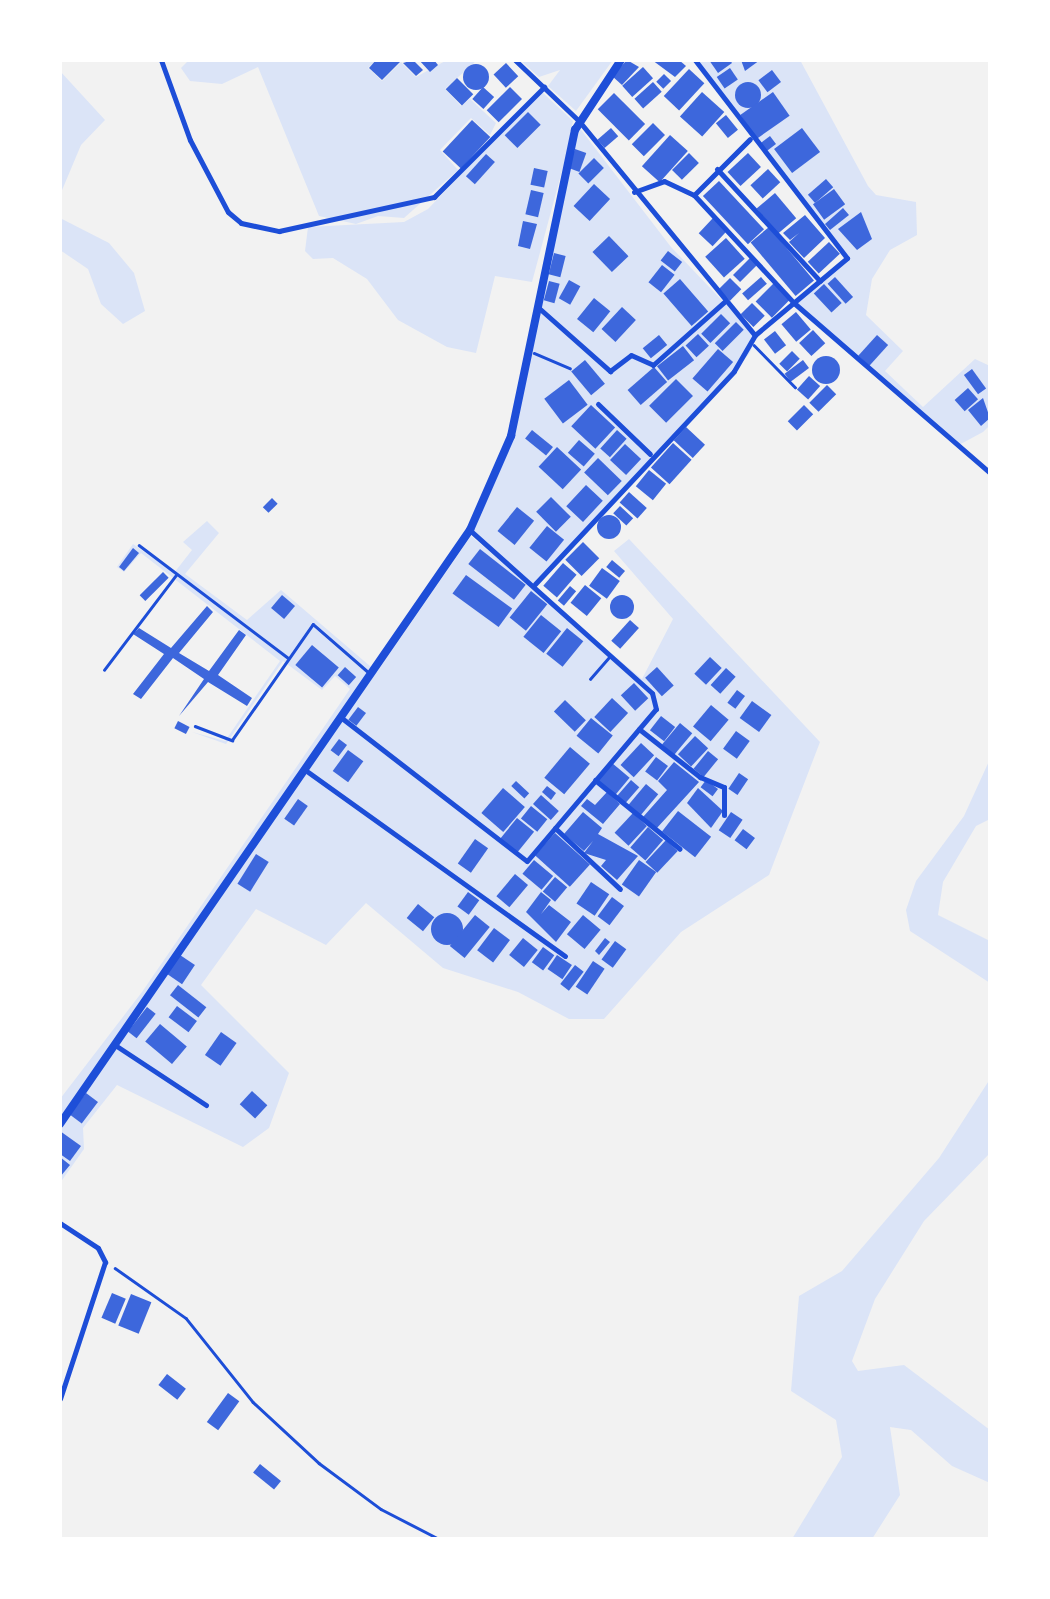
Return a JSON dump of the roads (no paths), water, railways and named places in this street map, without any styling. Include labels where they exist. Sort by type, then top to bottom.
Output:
[{"type":"street","points":[[161,60],[190,140],[228,212],[241,223],[279,231],[434,196],[544,87]]},
{"type":"street","points":[[515,60],[576,118],[755,335]]},
{"type":"street","points":[[60,1124],[308,772],[470,530],[511,436],[532,352],[576,118],[621,60]]},
{"type":"street","points":[[535,584],[754,345],[755,335],[847,253],[750,140],[695,60]]},
{"type":"street","points":[[694,194],[750,140]]},
{"type":"street","points":[[718,170],[820,281]]},
{"type":"street","points":[[634,192],[664,181],[694,194],[794,304],[990,473]]},
{"type":"street","points":[[540,309],[610,371],[631,355],[653,365],[724,302]]},
{"type":"street","points":[[598,404],[651,454]]},
{"type":"street","points":[[343,719],[520,860],[529,860],[638,729],[657,700],[535,584],[470,530]]},
{"type":"street","points":[[638,729],[700,777],[724,786],[724,816]]},
{"type":"street","points":[[308,772],[565,956]]},
{"type":"street","points":[[595,780],[680,850]]},
{"type":"street","points":[[555,828],[620,889]]},
{"type":"street","points":[[115,1045],[206,1105]]},
{"type":"street","points":[[60,1223],[98,1248],[105,1262],[60,1399]]},
{"type":"lane","points":[[754,345],[795,387]]},
{"type":"lane","points":[[532,352],[570,368]]},
{"type":"lane","points":[[139,545],[288,658]]},
{"type":"lane","points":[[104,670],[176,574]]},
{"type":"lane","points":[[195,726],[230,742],[288,658],[317,624],[371,676]]},
{"type":"lane","points":[[590,679],[611,655]]}]
